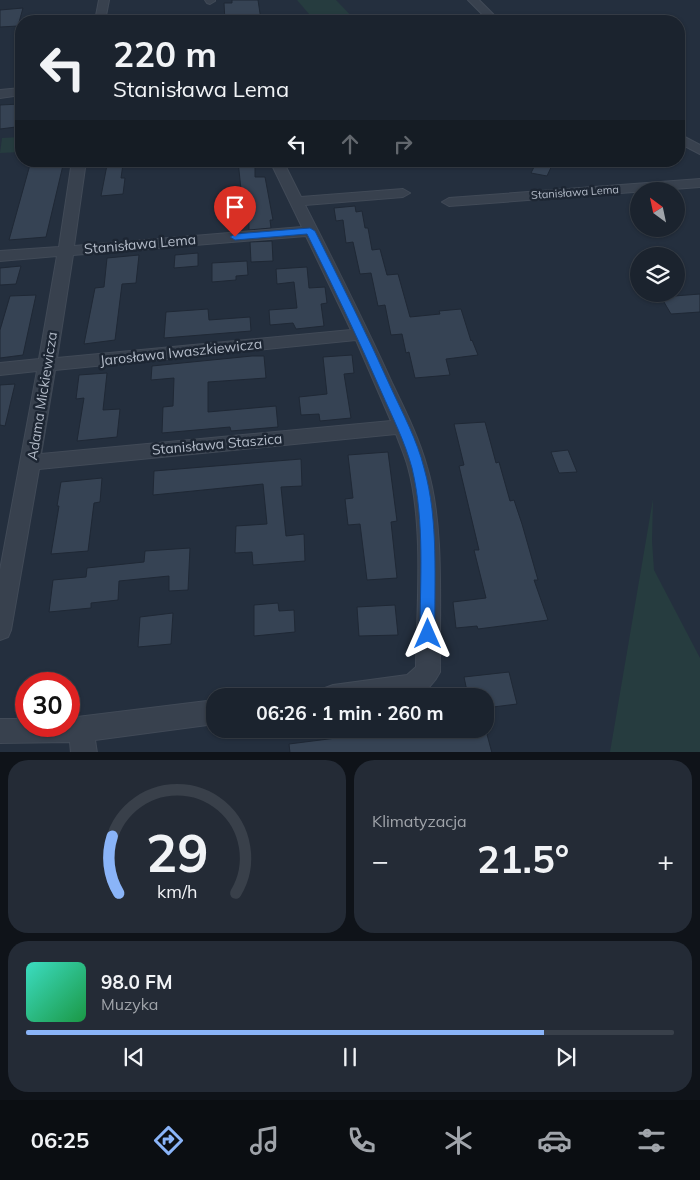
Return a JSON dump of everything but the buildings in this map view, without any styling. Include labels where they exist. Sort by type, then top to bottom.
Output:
[{"type":"street","points":[[101,15],[104,0]]},
{"type":"street","points":[[472,0],[488,15]]},
{"type":"street","points":[[0,94],[15,93]]},
{"type":"street","points":[[685,141],[700,150]]},
{"type":"street","name":"Adama Mickiewicza","points":[[0,630],[31,462],[78,167]]},
{"type":"street","points":[[279,167],[362,334],[403,427],[418,468],[425,511],[428,559],[428,672],[413,686],[397,688]]},
{"type":"street","name":"Stanisława Lema","points":[[449,202],[700,183]]},
{"type":"street","points":[[296,202],[403,194]]},
{"type":"street","name":"Stanisława Lema","points":[[0,256],[310,231]]},
{"type":"street","name":"Jarosława Iwaszkiewicza","points":[[0,369],[362,334]]},
{"type":"street","name":"Stanisława Staszica","points":[[31,462],[403,427]]},
{"type":"street","points":[[0,732],[82,741],[206,714]]},
{"type":"green space","points":[[297,0],[336,0],[350,15],[310,15]]},
{"type":"green space","points":[[15,137],[15,152],[0,153],[2,138]]},
{"type":"green space","points":[[653,499],[652,541],[654,570],[700,658],[700,752],[610,752]]},
{"type":"route","points":[[235,237],[310,231],[362,334],[403,427],[418,468],[425,511],[428,559],[428,634]]}]
